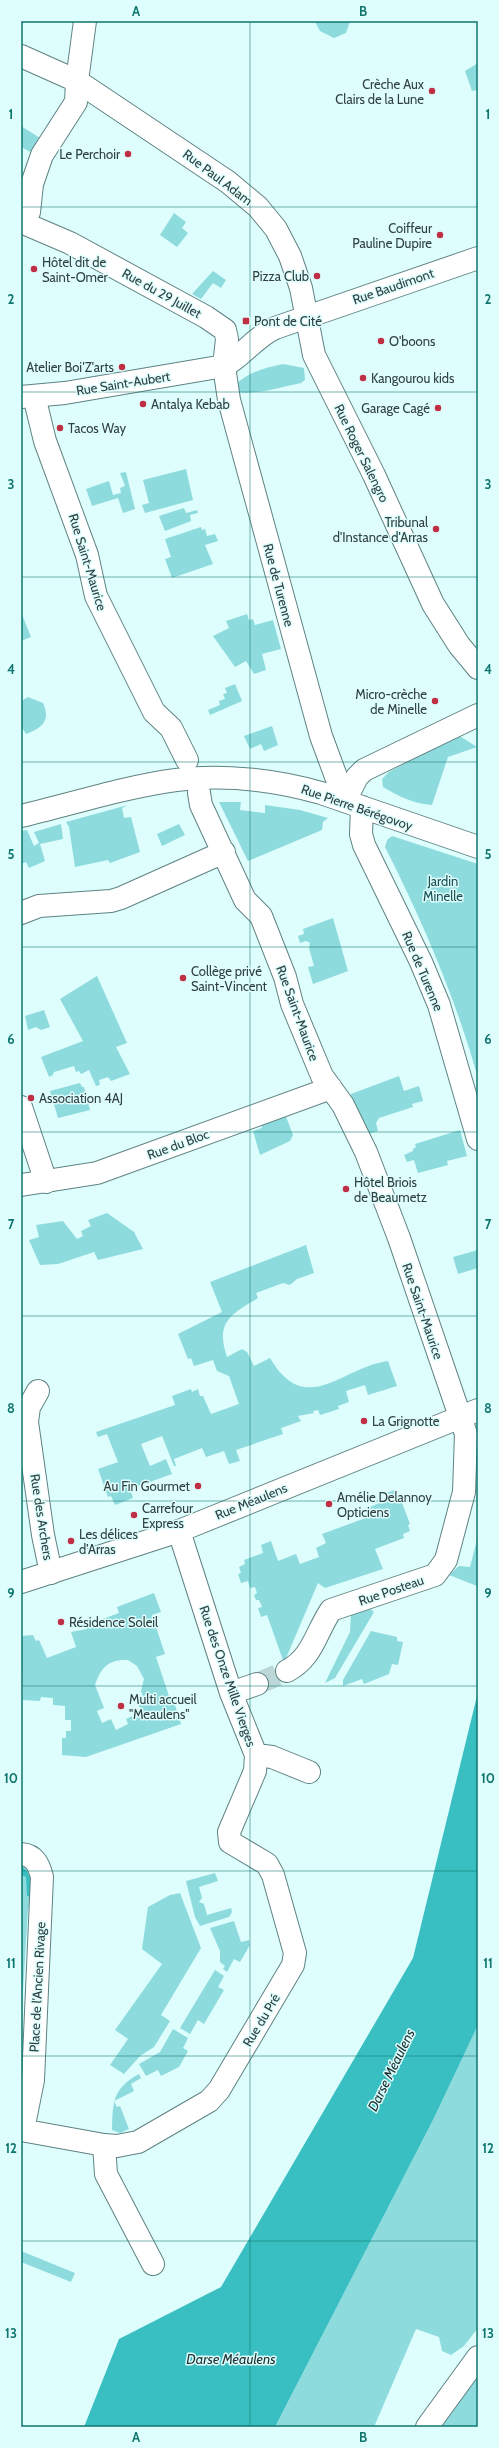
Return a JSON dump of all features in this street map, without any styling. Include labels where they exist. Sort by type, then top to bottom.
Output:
[{"type":"street","points":[[22,222],[29,212],[32,184],[42,155],[76,102],[77,81],[85,21]]},
{"type":"street","name":"Rue Paul Adam","points":[[21,56],[77,81],[211,169],[258,207],[276,229],[290,256],[307,315]]},
{"type":"street","name":"Rue du 29 Juillet","points":[[22,222],[70,243],[220,325],[227,334],[224,366]]},
{"type":"street","name":"Rue Baudimont","points":[[224,366],[235,360],[265,333],[307,315],[478,258]]},
{"type":"street","name":"Rue Roger Salengro","points":[[307,315],[314,355],[374,475],[433,604],[458,645],[478,668]]},
{"type":"street","name":"Rue Saint-Aubert","points":[[28,396],[224,366]]},
{"type":"street","name":"Rue de Turenne","points":[[224,366],[229,400],[321,736],[353,804],[364,845],[421,962],[439,1005],[478,1139]]},
{"type":"street","name":"Rue Saint-Maurice","points":[[28,396],[87,555],[96,596],[154,712],[171,728],[187,760]]},
{"type":"street","points":[[353,804],[357,777],[364,770],[478,715]]},
{"type":"street","name":"Rue Pierre Bérégovoy","points":[[21,816],[141,786],[206,778],[295,786],[353,804],[478,847]]},
{"type":"street","name":"Rue Saint-Maurice","points":[[199,793],[201,805],[245,900],[261,916],[285,977],[295,1011],[322,1076],[343,1105],[366,1152],[399,1238],[425,1320],[470,1413]]},
{"type":"street","points":[[21,913],[39,906],[111,901],[121,898],[224,852]]},
{"type":"street","name":"Rue du Bloc","points":[[21,1186],[97,1173],[331,1088]]},
{"type":"street","points":[[21,1107],[46,1182]]},
{"type":"street","name":"Rue des Archers","points":[[38,1390],[28,1407],[27,1422],[43,1535],[51,1573]]},
{"type":"street","name":"Rue Méaulens","points":[[21,1582],[179,1531],[470,1413]]},
{"type":"street","name":"Rue Posteau","points":[[287,1671],[300,1664],[308,1656],[331,1610],[434,1575],[446,1560],[464,1492],[466,1434],[470,1413]]},
{"type":"street","name":"Rue des Onze Mille Vierges","points":[[179,1531],[231,1693],[256,1755],[255,1771],[229,1832],[230,1842]]},
{"type":"street","points":[[231,1693],[257,1684]]},
{"type":"street","points":[[256,1755],[272,1757],[309,1772]]},
{"type":"street","name":"Rue du Pré","points":[[22,2130],[104,2145],[117,2146],[138,2142],[209,2101],[219,2090],[294,1965],[295,1953],[273,1875],[267,1864],[230,1842]]},
{"type":"street","name":"Place de l'Ancien Rivage","points":[[21,1854],[34,1859],[39,1865],[42,1877],[33,2080],[22,2130]]},
{"type":"street","points":[[104,2145],[106,2174],[153,2264]]},
{"type":"street","points":[[427,2427],[478,2357]]},
{"type":"green space","points":[[350,21],[346,33],[334,38],[320,31],[315,22]]},
{"type":"green space","points":[[478,63],[478,90],[472,91],[465,71]]},
{"type":"green space","points":[[21,126],[40,138],[30,152],[21,147]]},
{"type":"green space","points":[[174,213],[186,222],[182,228],[188,233],[177,247],[160,235]]},
{"type":"green space","points":[[213,271],[226,280],[221,288],[213,283],[201,299],[192,294]]},
{"type":"green space","points":[[283,364],[304,368],[305,380],[301,383],[269,390],[244,393],[236,392],[236,384],[247,376],[264,369]]},
{"type":"green space","points":[[186,469],[193,500],[145,513],[142,505],[149,503],[143,480]]},
{"type":"green space","points":[[126,472],[135,509],[123,513],[118,498],[92,506],[86,489],[109,481],[113,495],[121,493],[120,488],[125,486],[120,473]]},
{"type":"green space","points":[[184,508],[186,513],[197,510],[198,513],[190,515],[191,521],[165,531],[159,516]]},
{"type":"green space","points":[[201,527],[202,530],[205,529],[207,536],[215,534],[218,541],[205,545],[213,564],[172,578],[165,559],[171,557],[165,539]]},
{"type":"green space","points":[[21,612],[31,637],[21,641]]},
{"type":"green space","points":[[247,614],[249,620],[253,619],[255,625],[273,620],[281,649],[262,654],[266,670],[254,674],[246,661],[235,667],[213,636],[229,628],[226,621]]},
{"type":"green space","points":[[235,684],[242,701],[210,715],[208,710],[220,705],[219,701],[225,699],[223,694],[227,693],[225,688]]},
{"type":"green space","points":[[28,697],[43,703],[46,715],[44,723],[41,726],[26,734],[21,726],[21,701]]},
{"type":"green space","points":[[272,726],[278,745],[264,751],[261,744],[250,749],[244,736]]},
{"type":"green space","points":[[458,735],[477,747],[448,757],[432,805],[406,799],[383,787],[382,779],[389,772]]},
{"type":"green space","points":[[219,802],[241,802],[240,810],[265,813],[265,805],[300,810],[328,818],[323,822],[322,830],[248,861]]},
{"type":"green space","points":[[128,805],[122,808],[124,818],[131,817],[140,852],[110,863],[108,860],[75,867],[69,827],[66,822]]},
{"type":"green space","points":[[61,824],[63,839],[40,844],[45,861],[29,868],[26,862],[21,864],[21,831],[27,830],[34,846],[39,843],[34,832]]},
{"type":"green space","points":[[179,824],[185,835],[162,846],[157,834]]},
{"type":"green space","name":"Jardin Minelle","points":[[392,836],[478,864],[478,1078],[459,1018],[437,960],[385,847],[387,840]]},
{"type":"green space","points":[[333,918],[348,971],[313,984],[308,967],[314,966],[309,948],[310,943],[306,941],[300,943],[298,936],[304,934],[303,929]]},
{"type":"green space","points":[[97,976],[127,1043],[116,1047],[130,1074],[111,1081],[108,1077],[99,1080],[100,1085],[96,1086],[89,1070],[81,1074],[79,1071],[76,1072],[74,1066],[54,1072],[53,1075],[49,1077],[41,1057],[83,1041],[60,999]]},
{"type":"green space","points":[[44,1010],[50,1027],[41,1030],[36,1027],[28,1030],[25,1016]]},
{"type":"green space","points":[[399,1076],[404,1091],[419,1086],[423,1101],[412,1104],[413,1107],[379,1118],[376,1123],[378,1131],[368,1134],[350,1099],[351,1094]]},
{"type":"green space","points":[[80,1083],[82,1087],[84,1087],[90,1110],[58,1118],[50,1091]]},
{"type":"green space","points":[[285,1114],[293,1135],[290,1141],[260,1155],[253,1131],[262,1128],[261,1122]]},
{"type":"green space","points":[[460,1130],[467,1156],[447,1161],[448,1165],[418,1173],[414,1160],[407,1162],[404,1155],[413,1151],[416,1147],[415,1144]]},
{"type":"green space","points":[[107,1213],[134,1232],[143,1249],[98,1260],[94,1252],[58,1264],[40,1265],[29,1240],[39,1237],[36,1225],[63,1221],[77,1239],[83,1236],[81,1231],[91,1226],[88,1220]]},
{"type":"green space","points":[[306,1245],[314,1273],[297,1279],[290,1285],[283,1283],[256,1293],[258,1298],[233,1314],[224,1327],[224,1345],[227,1357],[242,1349],[247,1352],[254,1366],[270,1358],[284,1376],[297,1385],[311,1387],[325,1385],[371,1365],[388,1361],[397,1386],[368,1395],[365,1385],[346,1391],[349,1402],[338,1406],[339,1409],[320,1415],[318,1410],[313,1411],[314,1413],[298,1416],[301,1421],[281,1428],[283,1434],[236,1450],[240,1461],[229,1464],[224,1451],[206,1457],[202,1448],[174,1459],[176,1466],[174,1466],[162,1436],[141,1444],[150,1466],[166,1459],[172,1474],[130,1489],[133,1498],[115,1505],[111,1496],[108,1497],[98,1469],[118,1462],[107,1434],[98,1437],[96,1432],[175,1405],[172,1396],[191,1389],[192,1392],[198,1389],[200,1396],[203,1396],[211,1414],[239,1404],[229,1376],[217,1371],[213,1360],[194,1366],[191,1358],[188,1359],[178,1334],[222,1312],[210,1282]]},
{"type":"green space","points":[[478,1250],[478,1268],[458,1274],[453,1257]]},
{"type":"green space","points":[[394,1490],[398,1500],[401,1500],[410,1524],[408,1525],[410,1531],[403,1534],[404,1538],[375,1549],[383,1569],[325,1588],[318,1583],[284,1663],[267,1615],[261,1617],[258,1608],[262,1607],[259,1600],[256,1600],[254,1595],[257,1593],[255,1587],[250,1588],[248,1581],[241,1583],[238,1574],[241,1573],[239,1567],[245,1564],[244,1560],[263,1553],[261,1545],[271,1541],[278,1561],[296,1554],[300,1564],[319,1557],[316,1548],[326,1543],[322,1534],[371,1516],[368,1508],[386,1500],[385,1494]]},
{"type":"green space","points":[[478,1536],[477,1586],[449,1575],[459,1566],[470,1567]]},
{"type":"green space","points":[[154,1593],[161,1612],[152,1615],[165,1654],[156,1657],[172,1705],[175,1705],[181,1724],[86,1757],[62,1755],[62,1738],[66,1738],[66,1731],[71,1731],[71,1720],[65,1720],[65,1706],[53,1705],[53,1698],[41,1697],[40,1701],[23,1700],[21,1636],[33,1635],[36,1641],[39,1640],[47,1658],[76,1647],[71,1632],[87,1629],[87,1626],[93,1624],[94,1626],[101,1624],[100,1620],[119,1613],[117,1607]],"holes":[[[121,1660],[128,1660],[137,1666],[144,1679],[141,1691],[145,1701],[138,1704],[142,1712],[126,1719],[128,1724],[116,1730],[111,1719],[102,1723],[97,1711],[104,1708],[95,1685],[100,1673],[107,1665],[111,1663]]]},
{"type":"green space","points":[[368,1607],[374,1612],[335,1678],[325,1683],[350,1632],[351,1613]]},
{"type":"green space","points":[[371,1631],[397,1637],[397,1641],[403,1642],[398,1665],[392,1664],[389,1674],[364,1684],[362,1679],[343,1686],[343,1680]]},
{"type":"green space","points":[[21,1863],[33,1872],[35,1903],[28,1909],[21,2024]]},
{"type":"green space","points":[[215,1873],[218,1881],[199,1887],[202,1898],[199,1902],[204,1904],[207,1915],[231,1908],[232,1912],[229,1917],[200,1926],[195,1917],[186,1881]]},
{"type":"green space","points":[[180,1893],[201,1948],[161,2015],[170,2021],[154,2047],[140,2056],[124,2074],[110,2065],[128,2039],[115,2030],[162,1964],[142,1949],[148,1907],[170,1895]]},
{"type":"green space","points":[[234,1921],[241,1942],[249,1940],[250,1945],[240,1962],[234,1959],[227,1972],[223,1969],[225,1966],[220,1962],[220,1951],[210,1928]]},
{"type":"green space","points":[[215,1970],[224,1976],[218,1987],[224,1990],[204,2024],[198,2020],[190,2034],[180,2028]]},
{"type":"green space","points":[[478,2025],[478,2328],[464,2346],[451,2355],[442,2351],[439,2337],[416,2329],[374,2427],[275,2427],[434,2118]]},
{"type":"green space","points":[[173,2029],[188,2038],[183,2048],[188,2051],[179,2067],[161,2076],[158,2070],[146,2076],[139,2064],[160,2052]]},
{"type":"green space","points":[[139,2074],[141,2078],[131,2084],[134,2091],[115,2101],[119,2091],[124,2085]]},
{"type":"green space","points":[[114,2102],[117,2107],[120,2106],[129,2129],[120,2133],[112,2130]]},
{"type":"green space","points":[[21,2251],[75,2273],[71,2282],[21,2262]]},
{"type":"green space","points":[[478,2372],[478,2427],[438,2427]]},
{"type":"water","name":"Darse Méaulens","points":[[478,1692],[478,2025],[434,2118],[275,2427],[84,2427],[119,2339],[221,2287],[413,1958]]},
{"type":"water","points":[[21,1866],[28,1872],[31,1883],[31,1897],[27,1896],[26,1877],[21,1875]]},
{"type":"tunnel","points":[[257,1684],[287,1671]]},
{"type":"place","name":"Crèche Aux Clairs de la Lune","points":[[432,91]]},
{"type":"place","name":"Le Perchoir","points":[[128,154]]},
{"type":"place","name":"Coiffeur Pauline Dupire","points":[[440,235]]},
{"type":"place","name":"Hôtel dit de Saint-Omer","points":[[34,269]]},
{"type":"place","name":"Pizza Club","points":[[317,276]]},
{"type":"place","name":"Pont de Cité","points":[[246,321]]},
{"type":"place","name":"O'boons","points":[[381,341]]},
{"type":"place","name":"Atelier Boi'Z'arts","points":[[122,367]]},
{"type":"place","name":"Kangourou kids","points":[[363,378]]},
{"type":"place","name":"Antalya Kebab","points":[[143,404]]},
{"type":"place","name":"Garage Cagé","points":[[438,408]]},
{"type":"place","name":"Tacos Way","points":[[60,428]]},
{"type":"place","name":"Tribunal d'Instance d'Arras","points":[[436,529]]},
{"type":"place","name":"Micro-crèche de Minelle","points":[[435,701]]},
{"type":"place","name":"Collège privé Saint-Vincent","points":[[183,978]]},
{"type":"place","name":"Association 4AJ","points":[[31,1098]]},
{"type":"place","name":"Hôtel Briois de Beaumetz","points":[[346,1189]]},
{"type":"place","name":"La Grignotte","points":[[364,1421]]},
{"type":"place","name":"Au Fin Gourmet","points":[[198,1486]]},
{"type":"place","name":"Amélie Delannoy Opticiens","points":[[329,1504]]},
{"type":"place","name":"Carrefour Express","points":[[134,1515]]},
{"type":"place","name":"Les délices d’Arras","points":[[71,1541]]},
{"type":"place","name":"Résidence Soleil","points":[[61,1622]]},
{"type":"place","name":"Multi accueil \"Meaulens\"","points":[[121,1706]]}]
